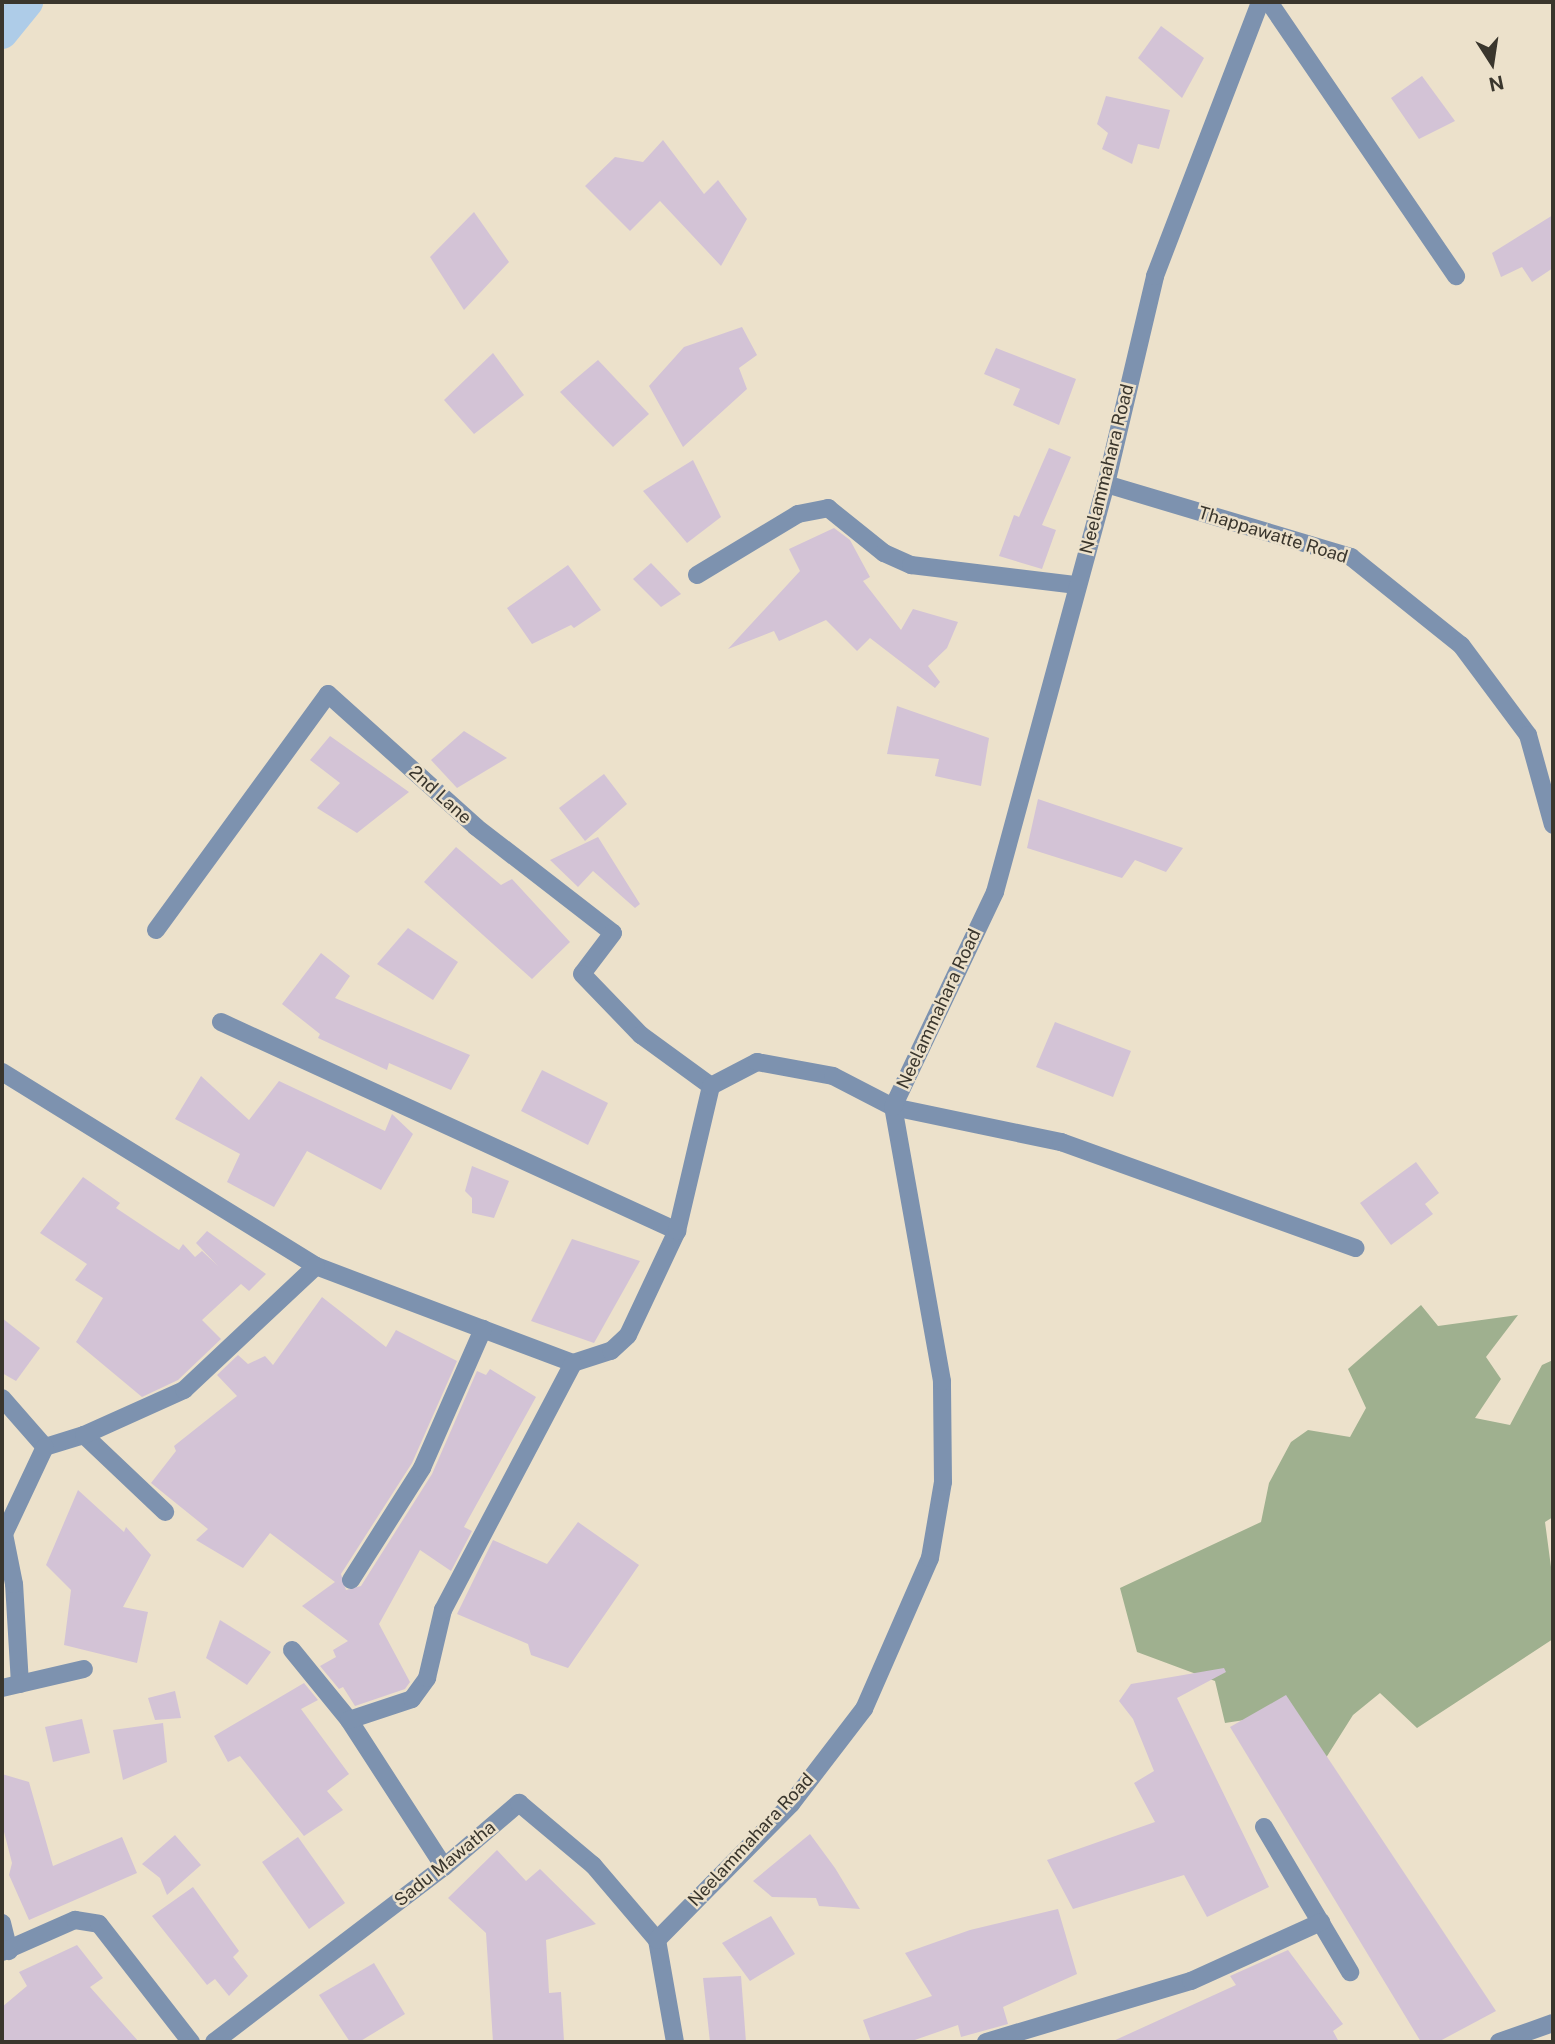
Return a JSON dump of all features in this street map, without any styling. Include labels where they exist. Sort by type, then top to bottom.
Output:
[{"type":"street","name":"Neelammahara Road","points":[[657,1940],[790,1804],[864,1709],[930,1558],[943,1482],[942,1381],[893,1107],[995,892],[1106,484],[1155,276],[1260,2]]},
{"type":"street","points":[[1269,2],[1456,276]]},
{"type":"street","name":"Thappawatte Road","points":[[1106,484],[1351,556],[1461,645],[1528,736],[1553,825]]},
{"type":"street","points":[[697,575],[798,514],[828,508],[884,553],[911,565],[1077,585]]},
{"type":"street","name":"2nd Lane","points":[[156,930],[328,694],[476,827],[612,933],[582,974],[641,1035],[711,1086]]},
{"type":"street","points":[[221,1022],[677,1231]]},
{"type":"street","points":[[2,1073],[316,1266],[573,1363],[611,1352],[628,1335],[677,1231],[711,1086],[757,1062],[833,1076],[893,1107],[1061,1142],[1355,1248]]},
{"type":"street","points":[[83,1669],[11,1686],[14,1584],[4,1534],[45,1447],[84,1434],[184,1390],[316,1266]]},
{"type":"street","points":[[351,1580],[422,1468],[483,1329]]},
{"type":"street","points":[[349,1720],[412,1699],[427,1678],[443,1610],[573,1363]]},
{"type":"street","points":[[2,1398],[45,1447]]},
{"type":"street","points":[[84,1434],[166,1512]]},
{"type":"street","points":[[292,1650],[349,1720],[444,1867]]},
{"type":"street","name":"Sadu Mawatha","points":[[214,2042],[444,1867],[519,1803],[593,1865],[657,1940]]},
{"type":"street","points":[[1264,1827],[1350,1972]]},
{"type":"street","points":[[2,1923],[5,1952],[75,1920],[99,1924],[191,2042]]},
{"type":"street","points":[[986,2042],[1191,1981],[1321,1923]]},
{"type":"street","points":[[657,1940],[675,2042]]},
{"type":"street","points":[[1499,2042],[1553,2023]]},
{"type":"green space","points":[[1421,1305],[1438,1326],[1518,1315],[1486,1357],[1501,1379],[1475,1418],[1510,1425],[1542,1365],[1553,1360],[1553,1517],[1545,1522],[1553,1582],[1553,1639],[1417,1728],[1380,1693],[1353,1715],[1324,1761],[1289,1713],[1225,1723],[1215,1681],[1137,1652],[1120,1588],[1261,1522],[1269,1483],[1291,1442],[1308,1430],[1350,1437],[1366,1408],[1348,1369]]},
{"type":"building","points":[[1161,26],[1204,58],[1182,98],[1138,58]]},
{"type":"building","points":[[1422,76],[1455,121],[1419,139],[1391,98]]},
{"type":"building","points":[[1106,96],[1170,110],[1159,149],[1138,144],[1132,164],[1102,149],[1108,133],[1097,124]]},
{"type":"building","points":[[663,140],[704,194],[718,180],[747,219],[721,266],[660,201],[630,231],[585,186],[615,157],[643,162]]},
{"type":"building","points":[[474,212],[509,262],[464,310],[430,257]]},
{"type":"building","points":[[1553,215],[1553,268],[1532,282],[1522,267],[1501,277],[1492,253]]},
{"type":"building","points":[[742,327],[757,355],[739,368],[747,389],[683,447],[649,386],[684,347]]},
{"type":"building","points":[[996,348],[1076,379],[1059,425],[1013,405],[1020,389],[984,374]]},
{"type":"building","points":[[493,353],[524,395],[474,434],[444,400]]},
{"type":"building","points":[[598,360],[649,414],[613,447],[560,392]]},
{"type":"building","points":[[1049,448],[1071,457],[1042,525],[1056,530],[1042,569],[999,556],[1014,515],[1019,517]]},
{"type":"building","points":[[693,460],[721,517],[687,543],[643,491]]},
{"type":"building","points":[[834,528],[850,540],[870,577],[863,581],[901,630],[913,609],[958,622],[947,648],[928,666],[940,682],[935,688],[870,638],[857,651],[826,620],[779,641],[774,631],[728,649],[800,571],[789,549]]},
{"type":"building","points":[[651,563],[681,594],[661,607],[633,579]]},
{"type":"building","points":[[568,565],[601,610],[574,628],[571,625],[532,644],[507,608]]},
{"type":"building","points":[[897,706],[989,738],[981,786],[935,776],[939,759],[887,754]]},
{"type":"building","points":[[464,731],[507,758],[457,788],[431,760]]},
{"type":"building","points":[[330,736],[409,792],[357,833],[317,808],[340,783],[310,760]]},
{"type":"building","points":[[604,774],[627,804],[585,841],[559,808]]},
{"type":"building","points":[[1038,799],[1183,848],[1166,872],[1135,860],[1122,878],[1027,848]]},
{"type":"building","points":[[598,837],[640,904],[635,908],[593,871],[578,887],[550,860]]},
{"type":"building","points":[[456,847],[501,885],[512,879],[570,942],[532,979],[424,882]]},
{"type":"building","points":[[408,928],[458,962],[433,1000],[377,964]]},
{"type":"building","points":[[321,953],[350,976],[335,998],[470,1055],[451,1090],[389,1063],[387,1070],[318,1038],[320,1034],[282,1004]]},
{"type":"building","points":[[1055,1022],[1131,1051],[1113,1097],[1036,1067]]},
{"type":"building","points":[[542,1070],[608,1103],[588,1145],[521,1111]]},
{"type":"building","points":[[201,1076],[249,1120],[279,1081],[385,1131],[392,1114],[413,1134],[381,1190],[307,1151],[274,1207],[227,1182],[240,1154],[175,1119]]},
{"type":"building","points":[[1416,1162],[1439,1193],[1425,1204],[1433,1214],[1391,1245],[1360,1203]]},
{"type":"building","points":[[472,1166],[509,1181],[494,1218],[472,1213],[472,1198],[465,1191]]},
{"type":"building","points":[[83,1177],[120,1203],[116,1208],[179,1250],[183,1244],[195,1257],[202,1251],[218,1266],[196,1243],[207,1231],[266,1274],[249,1291],[241,1284],[202,1320],[221,1339],[178,1380],[142,1397],[76,1342],[103,1298],[75,1280],[87,1264],[40,1233]]},
{"type":"building","points":[[572,1239],[640,1261],[594,1343],[531,1321]]},
{"type":"building","points":[[322,1297],[386,1347],[396,1330],[457,1361],[412,1463],[341,1574],[346,1590],[361,1586],[432,1474],[477,1371],[486,1375],[490,1369],[536,1397],[464,1527],[472,1531],[451,1571],[420,1550],[379,1624],[410,1682],[405,1689],[355,1706],[343,1687],[339,1689],[320,1666],[336,1657],[333,1650],[348,1641],[302,1606],[335,1582],[270,1533],[243,1568],[196,1540],[208,1529],[151,1483],[176,1451],[174,1446],[237,1396],[217,1375],[238,1355],[248,1364],[265,1356],[273,1365]]},
{"type":"building","points":[[2,1318],[40,1348],[16,1381],[2,1373]]},
{"type":"building","points":[[78,1490],[124,1532],[126,1527],[151,1555],[123,1607],[148,1612],[137,1663],[64,1645],[71,1590],[46,1565]]},
{"type":"building","points":[[578,1522],[639,1565],[568,1668],[531,1655],[528,1644],[457,1614],[493,1540],[547,1564]]},
{"type":"building","points":[[220,1620],[271,1652],[247,1685],[206,1658]]},
{"type":"building","points":[[1224,1668],[1226,1672],[1177,1698],[1269,1887],[1207,1917],[1184,1875],[1073,1909],[1047,1860],[1155,1822],[1134,1783],[1154,1771],[1133,1719],[1119,1701],[1131,1684]]},
{"type":"building","points":[[304,1683],[318,1700],[301,1709],[349,1774],[327,1791],[343,1810],[304,1836],[240,1756],[228,1762],[214,1736]]},
{"type":"building","points":[[175,1691],[181,1718],[155,1720],[148,1698]]},
{"type":"building","points":[[1286,1695],[1496,2011],[1438,2042],[1421,2042],[1230,1727]]},
{"type":"building","points":[[82,1719],[90,1753],[53,1762],[45,1727]]},
{"type":"building","points":[[163,1723],[167,1762],[123,1780],[113,1730]]},
{"type":"building","points":[[2,1774],[29,1782],[53,1866],[122,1837],[137,1873],[29,1920],[9,1875],[12,1863],[2,1824]]},
{"type":"building","points":[[810,1834],[860,1909],[819,1906],[816,1898],[772,1897],[753,1881]]},
{"type":"building","points":[[175,1835],[201,1865],[167,1895],[160,1878],[142,1864]]},
{"type":"building","points":[[298,1837],[345,1903],[309,1929],[262,1862]]},
{"type":"building","points":[[497,1850],[526,1881],[540,1869],[596,1924],[546,1940],[549,1993],[561,1992],[564,2041],[493,2042],[486,1933],[448,1898]]},
{"type":"building","points":[[193,1887],[239,1951],[233,1957],[248,1976],[229,1996],[215,1979],[207,1985],[152,1916]]},
{"type":"building","points":[[1058,1909],[1077,1974],[1003,2007],[1008,2024],[961,2037],[958,2025],[909,2042],[871,2042],[863,2020],[932,1996],[905,1953],[970,1930]]},
{"type":"building","points":[[771,1916],[795,1954],[750,1981],[722,1943]]},
{"type":"building","points":[[77,1945],[103,1978],[90,1987],[139,2042],[2,2042],[2,2007],[27,1986],[19,1972]]},
{"type":"building","points":[[1288,1950],[1343,2024],[1333,2031],[1339,2042],[1111,2042],[1236,1985],[1230,1976]]},
{"type":"building","points":[[374,1963],[405,2014],[359,2042],[350,2042],[319,1995]]},
{"type":"building","points":[[741,1976],[746,2042],[710,2042],[703,1978]]},
{"type":"waterway","points":[[2,33],[27,2]]}]
